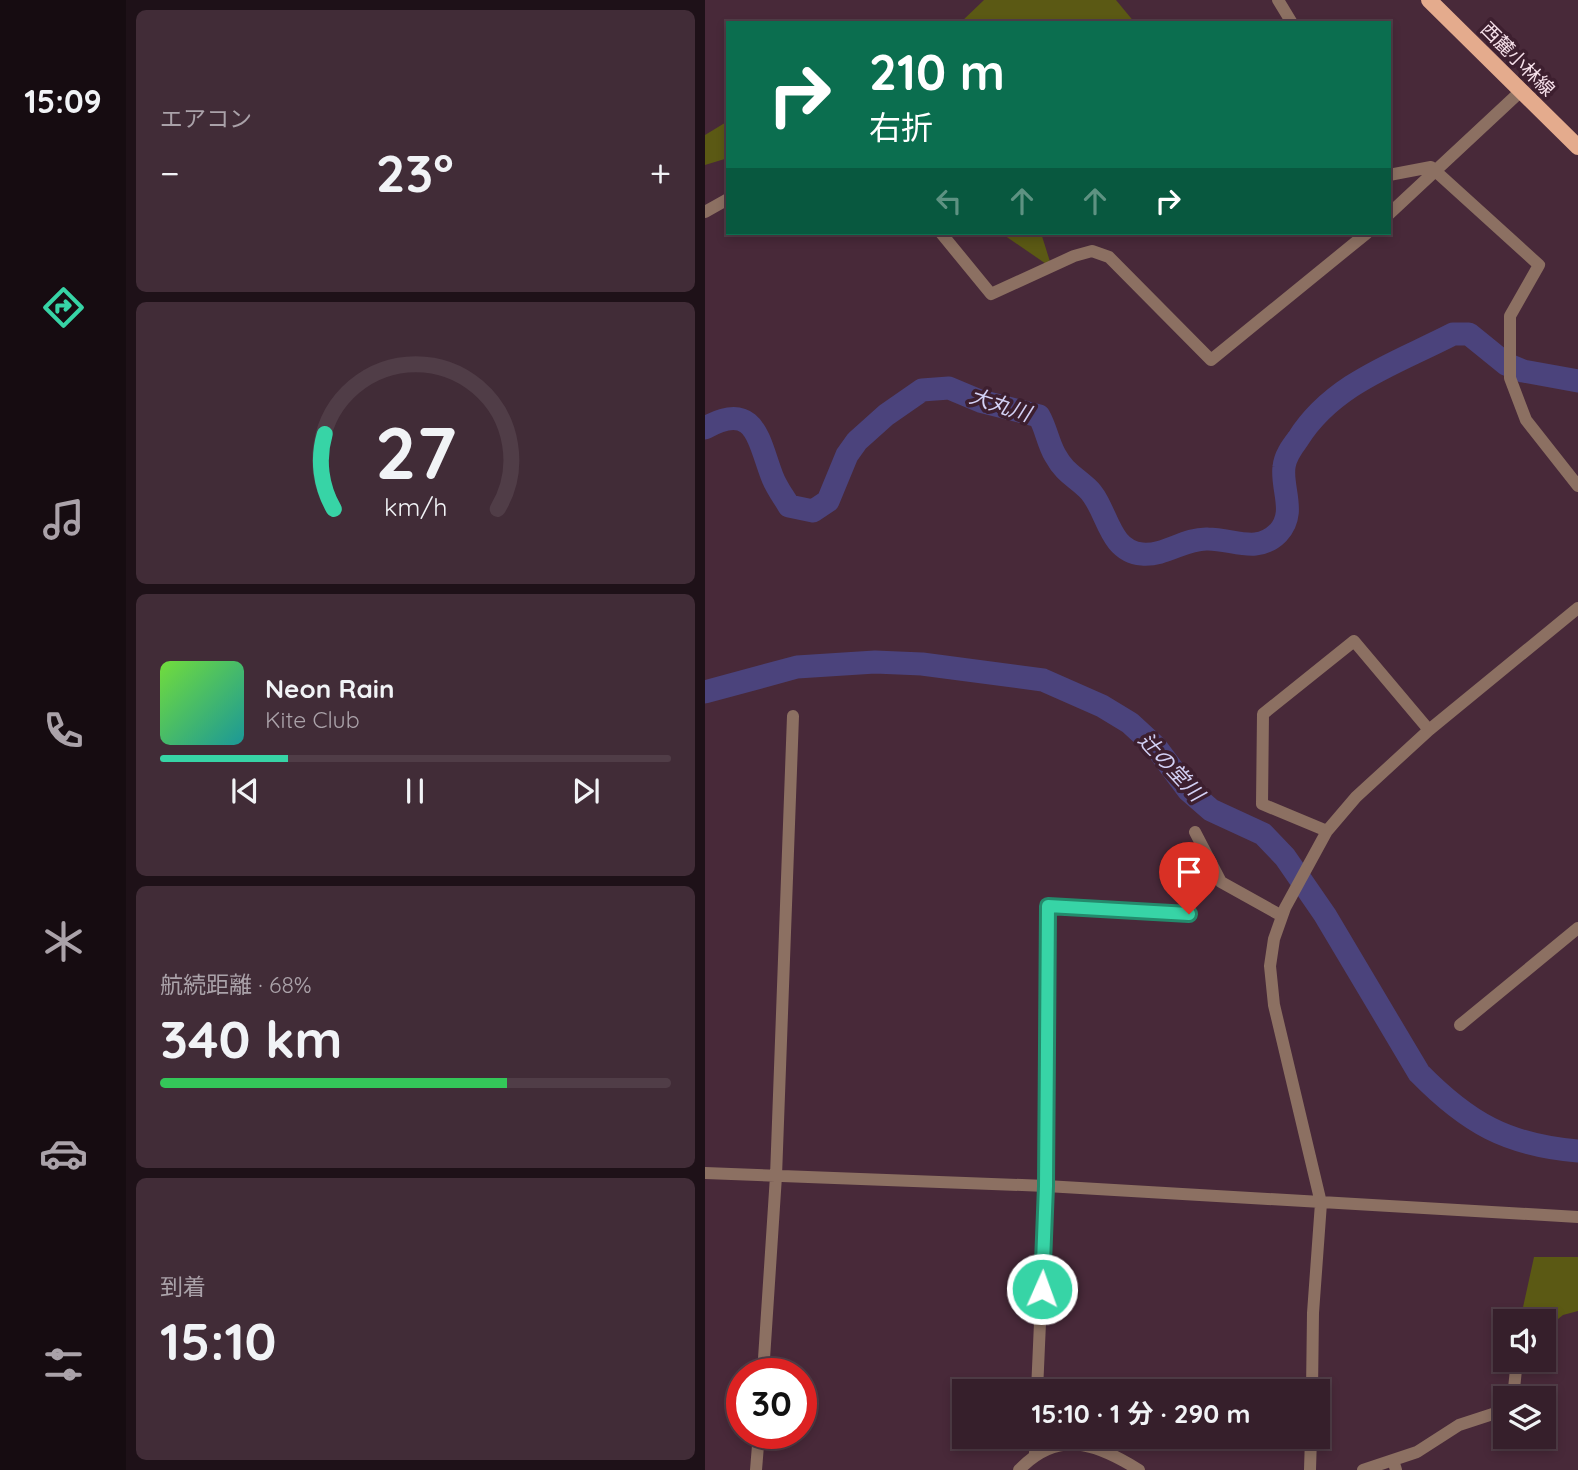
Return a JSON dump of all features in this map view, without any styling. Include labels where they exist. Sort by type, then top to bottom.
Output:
[{"type":"main road","name":"西麓小林線","points":[[1429,0],[1578,147]]},
{"type":"street","points":[[1278,0],[1291,21]]},
{"type":"street","points":[[1391,212],[1521,91]]},
{"type":"street","points":[[1391,175],[1431,167],[1539,265],[1510,316],[1510,378],[1526,420],[1578,486]]},
{"type":"street","points":[[705,212],[726,200]]},
{"type":"street","points":[[943,235],[991,294],[1074,256],[1092,251],[1109,257],[1211,360],[1365,235]]},
{"type":"street","points":[[1312,1379],[1320,1203],[1274,1005],[1270,966],[1274,939],[1284,912],[1325,836],[1356,797],[1428,730],[1578,608]]},
{"type":"street","points":[[1325,836],[1262,804],[1263,714],[1354,641],[1428,730]]},
{"type":"street","points":[[764,1358],[776,1176],[793,716]]},
{"type":"street","points":[[1195,832],[1221,882],[1284,912]]},
{"type":"street","points":[[1038,1379],[1046,1186],[1048,906],[1189,914]]},
{"type":"street","points":[[1460,1025],[1578,928]]},
{"type":"street","points":[[705,1173],[1046,1186],[1578,1217]]},
{"type":"street","points":[[1363,1470],[1395,1465],[1459,1425],[1493,1414]]},
{"type":"street","points":[[1019,1470],[1035,1453],[1047,1448],[1083,1443],[1117,1457],[1138,1470]]},
{"type":"street","points":[[756,1470],[758,1449]]},
{"type":"street","points":[[1035,1449],[1035,1453]]},
{"type":"street","points":[[1310,1470],[1311,1449]]},
{"type":"shaded area","points":[[984,0],[1116,0],[1133,21],[962,21]]},
{"type":"shaded area","points":[[726,122],[726,159],[705,165],[705,135]]},
{"type":"shaded area","points":[[1004,235],[1042,235],[1052,268]]},
{"type":"shaded area","points":[[1534,1257],[1578,1257],[1578,1311],[1563,1315],[1556,1321],[1556,1309],[1523,1309]]},
{"type":"waterway","name":"大丸川","points":[[705,428],[735,418],[744,421],[758,437],[774,480],[789,506],[813,511],[828,501],[847,455],[857,441],[886,415],[922,390],[949,388],[980,401],[1039,416],[1059,461],[1094,496],[1115,537],[1130,551],[1151,554],[1199,539],[1245,544],[1262,543],[1270,539],[1278,533],[1287,517],[1284,475],[1286,459],[1312,420],[1329,403],[1368,376],[1453,334],[1469,334],[1506,364],[1523,371],[1578,381]]},
{"type":"waterway","name":"辻の堂川","points":[[705,692],[797,667],[875,662],[922,664],[1043,680],[1102,706],[1130,723],[1156,747],[1188,790],[1211,810],[1263,834],[1285,857],[1325,915],[1419,1073],[1437,1090],[1472,1118],[1509,1137],[1578,1151]]},
{"type":"route","points":[[1042,1289],[1046,1186],[1048,906],[1189,914]]}]
